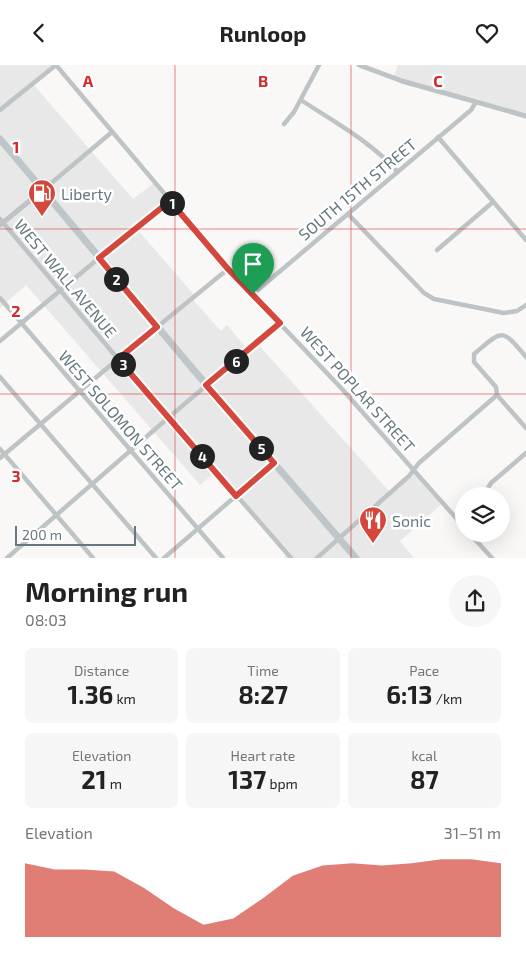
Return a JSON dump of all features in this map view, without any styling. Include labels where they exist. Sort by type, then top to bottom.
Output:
[{"type":"main road","points":[[0,139],[206,385],[356,558]]},
{"type":"street","points":[[0,110],[56,65]]},
{"type":"street","name":"WEST POPLAR STREET","points":[[56,65],[228,269],[414,469],[455,516]]},
{"type":"street","points":[[284,124],[294,112],[319,65]]},
{"type":"street","points":[[360,65],[402,81],[526,116]]},
{"type":"street","points":[[301,100],[364,141],[383,155],[398,171]]},
{"type":"street","name":"SOUTH 15TH STREET","points":[[253,294],[471,110],[476,102]]},
{"type":"street","points":[[1,223],[112,132]]},
{"type":"street","points":[[438,137],[525,237]]},
{"type":"street","points":[[0,341],[170,201]]},
{"type":"street","points":[[437,250],[493,202]]},
{"type":"street","points":[[348,213],[424,293],[434,299],[504,313],[517,311],[526,305]]},
{"type":"street","name":"WEST WALL AVENUE","points":[[1,223],[291,558]]},
{"type":"street","points":[[0,458],[228,269]]},
{"type":"street","name":"WEST SOLOMON STREET","points":[[0,298],[223,558]]},
{"type":"street","points":[[8,558],[280,323]]},
{"type":"street","points":[[526,357],[509,337],[503,334],[497,335],[474,354],[473,358],[474,362],[496,387],[498,395],[526,428]]},
{"type":"street","points":[[0,377],[156,558]]},
{"type":"street","points":[[317,558],[409,476],[419,463],[498,395]]},
{"type":"street","points":[[0,449],[94,558]]},
{"type":"street","points":[[489,487],[526,453]]},
{"type":"street","points":[[164,558],[274,463]]},
{"type":"street","points":[[477,542],[492,558]]},
{"type":"shaded area","points":[[0,65],[54,65],[33,84],[133,199],[154,183],[169,202],[137,229],[196,297],[193,300],[221,331],[227,325],[248,350],[257,343],[390,492],[415,471],[443,503],[400,541],[414,558],[283,558],[286,555],[216,472],[200,485],[26,285],[0,308]]},
{"type":"shaded area","points":[[398,65],[526,65],[526,115],[393,78]]},
{"type":"place","name":"Liberty","points":[[42,217]]},
{"type":"place","name":"Sonic","points":[[373,544]]},
{"type":"route","points":[[170,201],[228,269],[253,294],[280,323],[206,385],[274,463],[236,496],[118,359],[157,327],[99,258],[170,201]]}]
